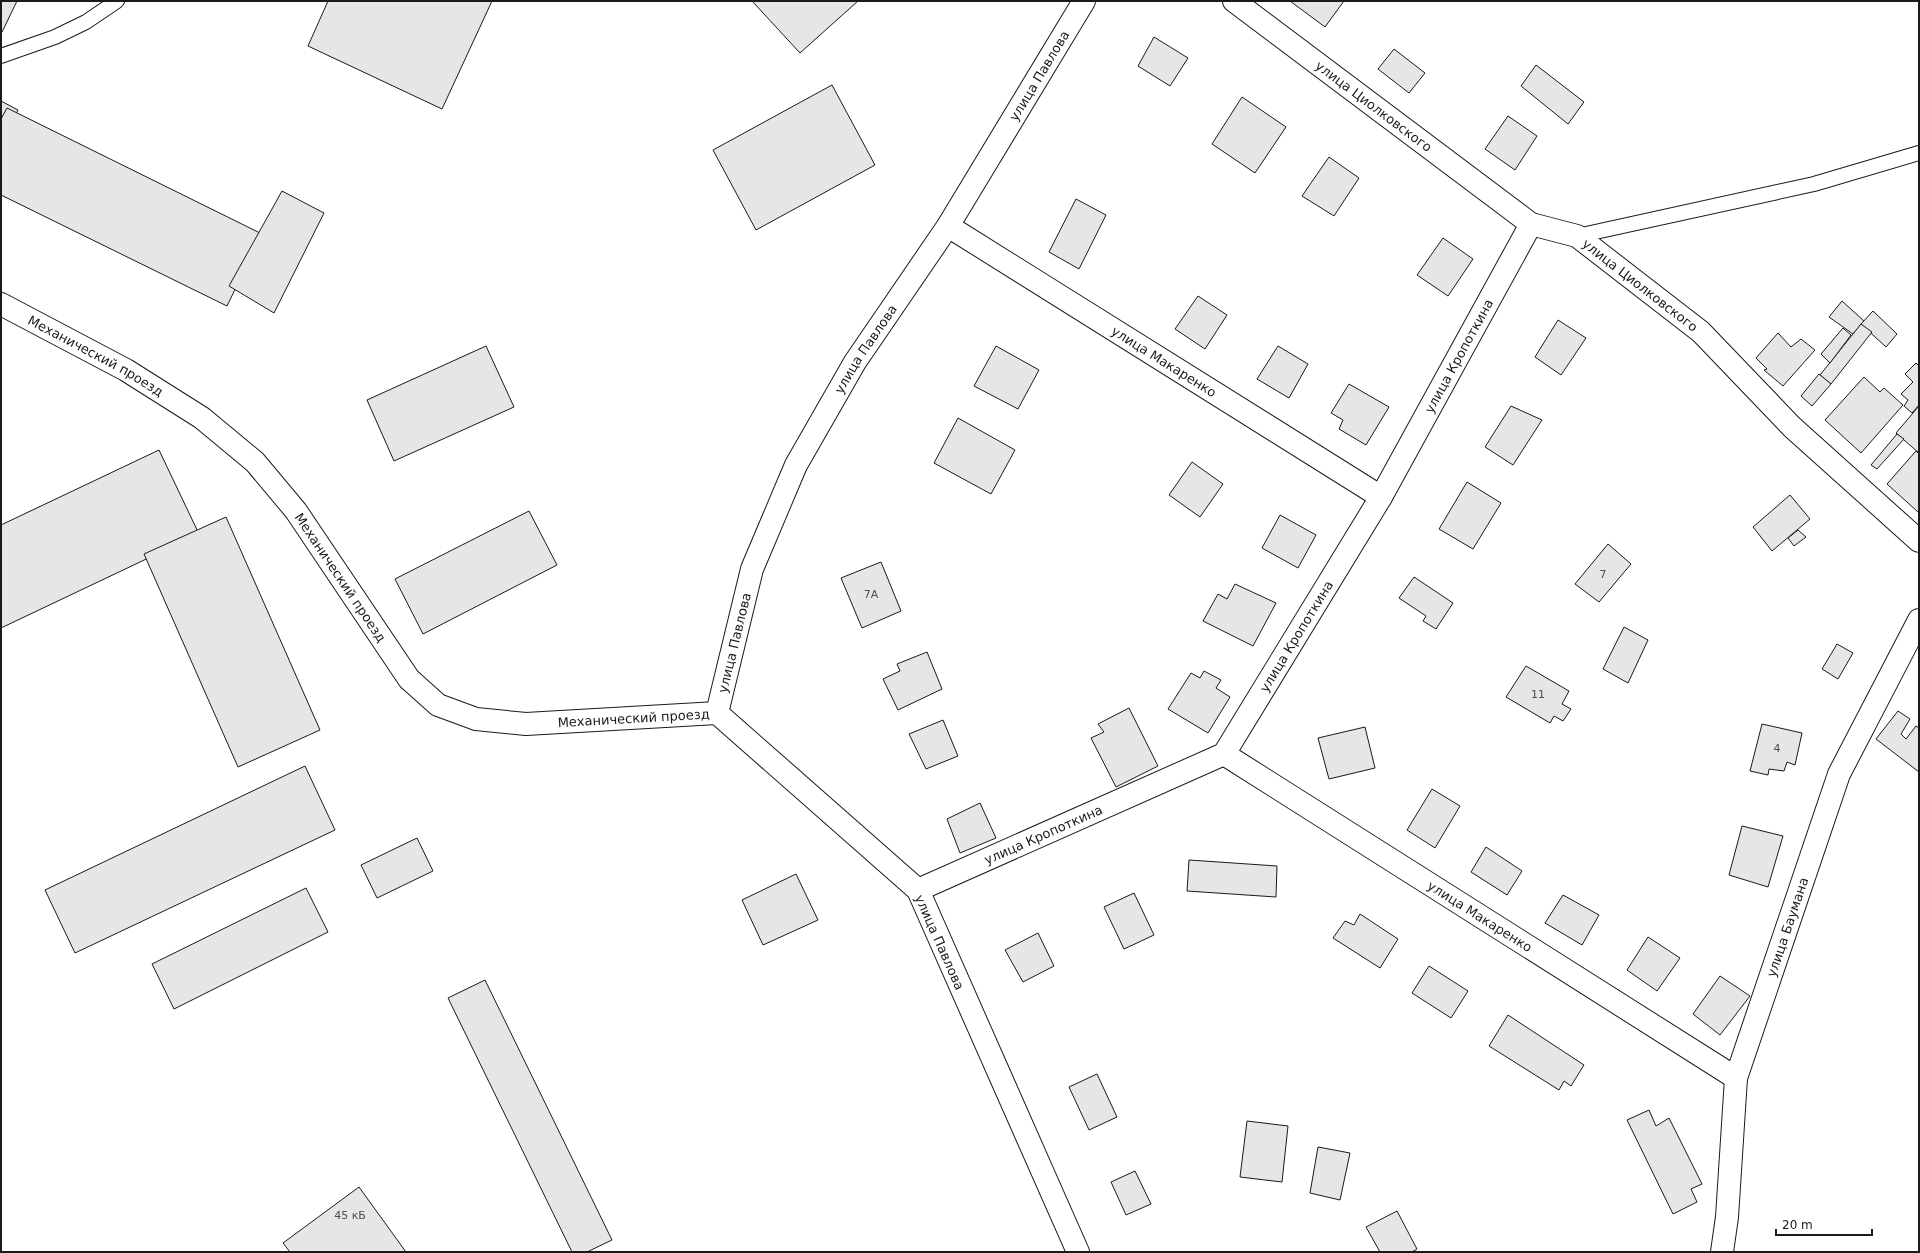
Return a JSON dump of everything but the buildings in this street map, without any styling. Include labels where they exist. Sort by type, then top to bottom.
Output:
[{"type":"street","name":"улица Павлова","points":[[1078,1252],[918,890],[717,713],[752,570],[796,465],[855,362],[948,226],[1084,1]]},
{"type":"street","name":"улица Циолковского","points":[[1234,1],[1531,224],[1577,236],[1701,332],[1792,427],[1919,541]]},
{"type":"street","name":"улица Кропоткина","points":[[918,890],[1224,754],[1381,496],[1531,224]]},
{"type":"street","name":"улица Макаренко","points":[[948,226],[1381,496]]},
{"type":"street","name":"Механический проезд","points":[[1,304],[132,374],[202,418],[256,462],[296,511],[409,679],[438,705],[476,719],[526,724],[717,713]]},
{"type":"street","name":"улица Баумана","points":[[1722,1252],[1727,1217],[1736,1078],[1839,774],[1919,620]]},
{"type":"street","name":"улица Макаренко","points":[[1224,754],[1736,1078]]},
{"type":"lane","points":[[1,56],[55,37],[86,22],[117,1]]},
{"type":"lane","points":[[1577,236],[1814,184],[1919,153]]}]
